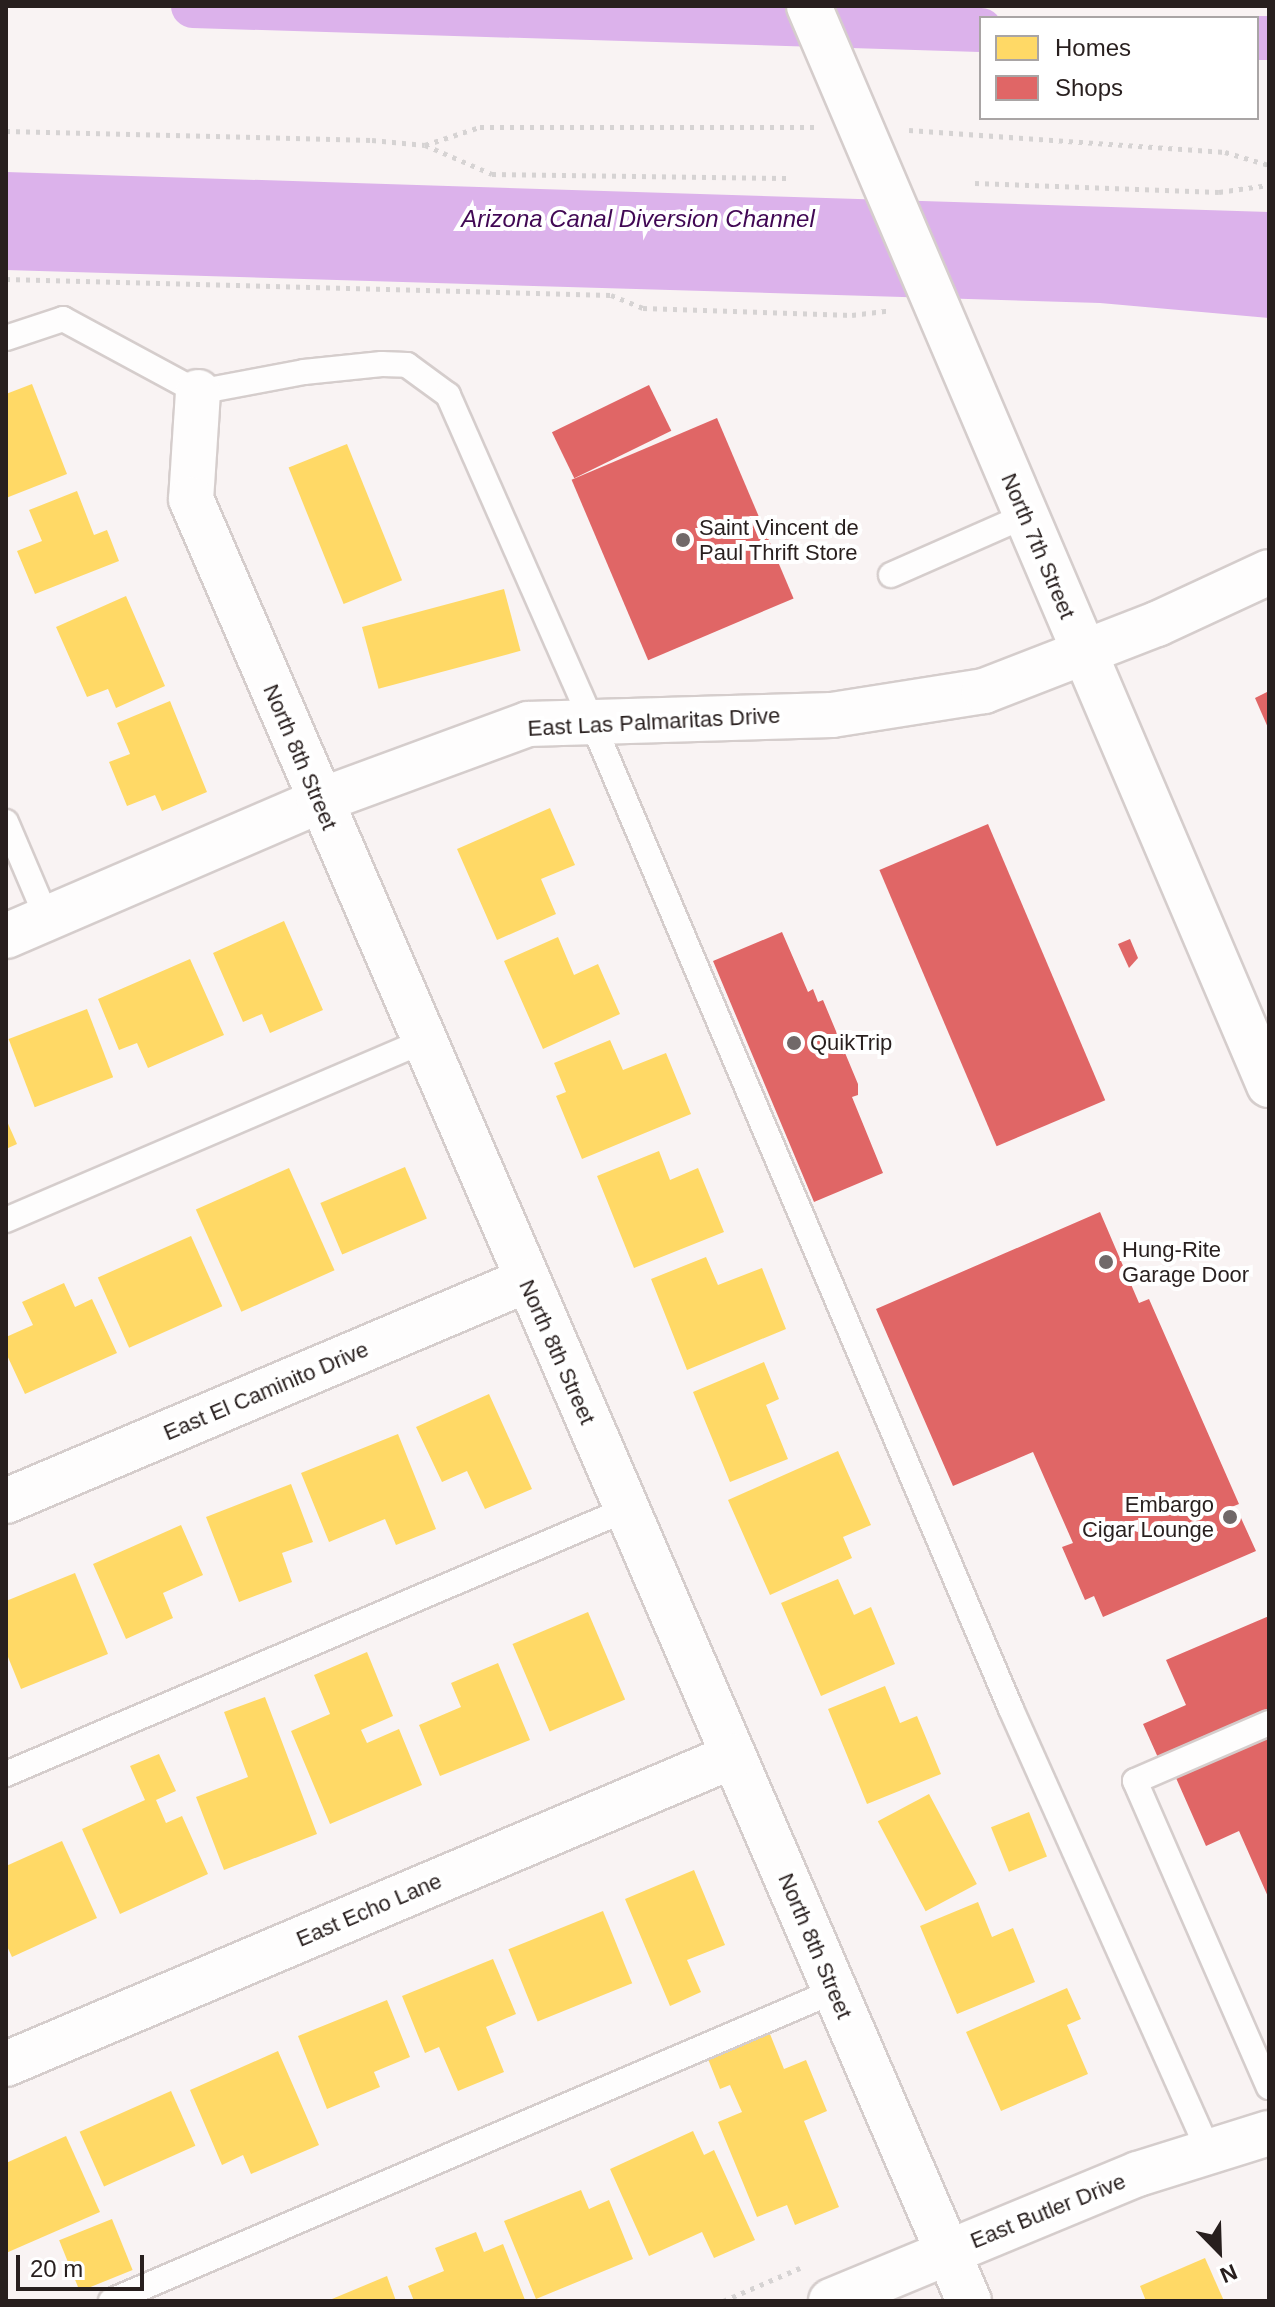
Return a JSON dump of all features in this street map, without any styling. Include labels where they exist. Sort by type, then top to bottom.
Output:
[{"type":"street","name":"North 7th Street","points":[[809,6],[1269,1085]]},
{"type":"street","name":"North 8th Street","points":[[198,392],[191,499],[525,1281],[627,1509],[969,2301]]},
{"type":"street","name":"East Las Palmaritas Drive","points":[[6,936],[319,801],[528,724],[832,715],[984,691],[1085,654],[1269,572]]},
{"type":"street","name":"East El Caminito Drive","points":[[6,1501],[525,1281]]},
{"type":"street","name":"East Echo Lane","points":[[6,2064],[733,1756]]},
{"type":"street","name":"East Butler Drive","points":[[831,2301],[1208,2150],[1269,2133]]},
{"type":"lane","points":[[6,338],[63,319],[198,392],[304,372],[382,364],[407,365],[425,375],[448,395],[592,722],[1011,1709],[1208,2150]]},
{"type":"lane","points":[[891,575],[1025,516]]},
{"type":"lane","points":[[6,822],[47,918]]},
{"type":"lane","points":[[6,1220],[424,1041]]},
{"type":"lane","points":[[6,1774],[627,1509]]},
{"type":"lane","points":[[1269,1723],[1135,1781],[1269,2087]]},
{"type":"lane","points":[[111,2301],[834,1991]]},
{"type":"path","points":[[6,131],[372,140],[425,145],[492,174],[787,178]]},
{"type":"path","points":[[975,183],[1219,192],[1269,185]]},
{"type":"path","points":[[6,279],[611,295],[643,308],[837,315],[936,308]]},
{"type":"path","points":[[723,2301],[809,2264]]},
{"type":"water","name":"Arizona Canal Diversion Channel","points":[[6,172],[1269,212],[1269,318],[1100,303],[6,270]]},
{"type":"building: Homes","points":[[32,384],[67,474],[6,498],[6,394]]},
{"type":"building: Homes","points":[[347,444],[402,580],[344,604],[289,468]]},
{"type":"building: Homes","points":[[77,491],[94,535],[107,530],[119,561],[35,594],[17,551],[42,541],[29,510]]},
{"type":"building: Homes","points":[[504,589],[521,651],[379,689],[362,627]]},
{"type":"building: Homes","points":[[126,596],[165,686],[116,708],[108,689],[87,697],[56,627]]},
{"type":"building: Homes","points":[[170,701],[207,792],[162,811],[155,795],[127,806],[109,762],[130,754],[117,723]]},
{"type":"building: Homes","points":[[550,808],[575,865],[541,879],[556,914],[497,940],[457,849]]},
{"type":"building: Homes","points":[[284,921],[323,1010],[270,1033],[262,1014],[243,1022],[213,953]]},
{"type":"building: Homes","points":[[558,937],[574,975],[598,964],[620,1014],[543,1049],[504,961]]},
{"type":"building: Homes","points":[[190,959],[224,1035],[148,1068],[137,1043],[119,1050],[98,999]]},
{"type":"building: Homes","points":[[87,1009],[113,1077],[35,1107],[9,1039]]},
{"type":"building: Homes","points":[[610,1040],[623,1070],[666,1053],[691,1114],[582,1159],[556,1096],[566,1092],[554,1063]]},
{"type":"building: Homes","points":[[6,1119],[17,1144],[6,1149]]},
{"type":"building: Homes","points":[[659,1151],[670,1180],[698,1168],[724,1232],[634,1268],[597,1176]]},
{"type":"building: Homes","points":[[405,1167],[427,1219],[342,1254],[320,1203]]},
{"type":"building: Homes","points":[[289,1168],[335,1270],[241,1312],[196,1209]]},
{"type":"building: Homes","points":[[191,1236],[222,1306],[129,1348],[98,1277]]},
{"type":"building: Homes","points":[[706,1257],[718,1285],[762,1268],[786,1329],[687,1370],[651,1279]]},
{"type":"building: Homes","points":[[64,1283],[75,1307],[92,1299],[117,1353],[25,1394],[6,1353],[6,1337],[33,1325],[22,1302]]},
{"type":"building: Homes","points":[[764,1362],[779,1399],[766,1405],[788,1459],[730,1482],[693,1392]]},
{"type":"building: Homes","points":[[489,1394],[532,1489],[485,1509],[467,1471],[442,1482],[416,1427]]},
{"type":"building: Homes","points":[[398,1434],[436,1529],[396,1545],[385,1519],[329,1542],[301,1473]]},
{"type":"building: Homes","points":[[838,1451],[871,1525],[843,1537],[852,1558],[770,1595],[728,1500]]},
{"type":"building: Homes","points":[[291,1484],[313,1542],[282,1553],[292,1582],[239,1602],[206,1517]]},
{"type":"building: Homes","points":[[181,1525],[203,1575],[163,1593],[173,1618],[126,1639],[93,1564]]},
{"type":"building: Homes","points":[[75,1573],[108,1654],[21,1689],[6,1652],[6,1601]]},
{"type":"building: Homes","points":[[838,1579],[854,1615],[871,1607],[895,1664],[821,1696],[781,1603]]},
{"type":"building: Homes","points":[[588,1612],[625,1699],[550,1731],[513,1644]]},
{"type":"building: Homes","points":[[367,1652],[393,1716],[361,1730],[367,1743],[399,1729],[422,1785],[330,1824],[291,1731],[330,1714],[314,1675]]},
{"type":"building: Homes","points":[[498,1663],[530,1740],[440,1776],[419,1725],[461,1707],[451,1683]]},
{"type":"building: Homes","points":[[885,1686],[900,1723],[917,1716],[941,1774],[867,1804],[828,1709]]},
{"type":"building: Homes","points":[[265,1697],[317,1834],[224,1870],[196,1797],[248,1777],[224,1712]]},
{"type":"building: Homes","points":[[159,1754],[176,1791],[156,1800],[166,1823],[182,1816],[208,1874],[120,1914],[82,1829],[145,1800],[130,1766]]},
{"type":"building: Homes","points":[[929,1794],[977,1884],[926,1911],[878,1821]]},
{"type":"building: Homes","points":[[1029,1812],[1047,1857],[1009,1872],[991,1827]]},
{"type":"building: Homes","points":[[62,1841],[97,1918],[12,1957],[6,1944],[6,1866]]},
{"type":"building: Homes","points":[[694,1870],[725,1945],[687,1960],[701,1992],[670,2006],[625,1899]]},
{"type":"building: Homes","points":[[978,1902],[992,1937],[1013,1928],[1035,1982],[957,2014],[920,1926]]},
{"type":"building: Homes","points":[[603,1911],[632,1983],[538,2022],[508,1949]]},
{"type":"building: Homes","points":[[493,1959],[516,2014],[486,2027],[504,2072],[458,2091],[439,2047],[425,2053],[402,1996]]},
{"type":"building: Homes","points":[[1067,1988],[1081,2019],[1067,2025],[1088,2074],[1001,2111],[966,2032]]},
{"type":"building: Homes","points":[[387,2000],[410,2057],[374,2072],[380,2087],[327,2109],[298,2036]]},
{"type":"building: Homes","points":[[770,2034],[784,2069],[806,2060],[827,2111],[804,2121],[839,2207],[795,2225],[787,2205],[757,2217],[718,2122],[742,2112],[730,2085],[720,2089],[708,2059]]},
{"type":"building: Homes","points":[[278,2051],[319,2145],[251,2174],[243,2155],[222,2165],[190,2090]]},
{"type":"building: Homes","points":[[171,2091],[195,2146],[104,2186],[80,2132]]},
{"type":"building: Homes","points":[[693,2131],[704,2155],[714,2150],[755,2240],[714,2258],[702,2232],[649,2256],[610,2169]]},
{"type":"building: Homes","points":[[66,2136],[100,2212],[6,2253],[6,2163]]},
{"type":"building: Homes","points":[[581,2190],[589,2209],[609,2200],[633,2259],[536,2299],[504,2221]]},
{"type":"building: Homes","points":[[112,2219],[133,2270],[80,2291],[59,2240]]},
{"type":"building: Homes","points":[[476,2232],[484,2252],[503,2244],[525,2300],[414,2301],[408,2286],[444,2271],[435,2248]]},
{"type":"building: Homes","points":[[1205,2258],[1224,2301],[1146,2301],[1140,2286]]},
{"type":"building: Homes","points":[[387,2276],[396,2301],[332,2299]]},
{"type":"building: Shops","points":[[649,385],[671,431],[574,478],[552,432]]},
{"type":"building: Shops","name":"Saint Vincent de Paul Thrift Store","points":[[717,418],[794,598],[648,660],[572,480]]},
{"type":"building: Shops","points":[[1269,691],[1269,730],[1255,698]]},
{"type":"building: Shops","name":"QuikTrip","points":[[988,824],[1105,1100],[997,1146],[879,870]]},
{"type":"building: Shops","name":"QuikTrip","points":[[782,932],[808,992],[813,989],[818,1002],[823,1000],[858,1084],[858,1095],[852,1097],[883,1173],[814,1202],[713,961]]},
{"type":"building: Shops","points":[[1130,939],[1138,958],[1129,968],[1118,944]]},
{"type":"building: Shops","points":[[1100,1212],[1139,1303],[1149,1299],[1239,1504],[1229,1508],[1235,1521],[1241,1518],[1256,1551],[1103,1617],[1094,1596],[1085,1600],[1062,1547],[1073,1543],[1033,1452],[953,1486],[876,1309]]},
{"type":"building: Shops","points":[[1269,1616],[1269,1714],[1160,1762],[1143,1724],[1186,1705],[1166,1660]]},
{"type":"building: Shops","points":[[1269,1733],[1269,1899],[1239,1831],[1206,1846],[1176,1778],[1245,1748],[1241,1740]]},
{"type":"waterway","points":[[193,6],[979,30]]},
{"type":"waterway","points":[[1259,38],[1269,38]]},
{"type":"place","name":"Saint Vincent de Paul Thrift Store","points":[[683,540]]},
{"type":"place","name":"QuikTrip","points":[[794,1043]]},
{"type":"place","name":"Hung-Rite Garage Door","points":[[1106,1262]]},
{"type":"place","name":"Embargo Cigar Lounge","points":[[1230,1517]]}]
